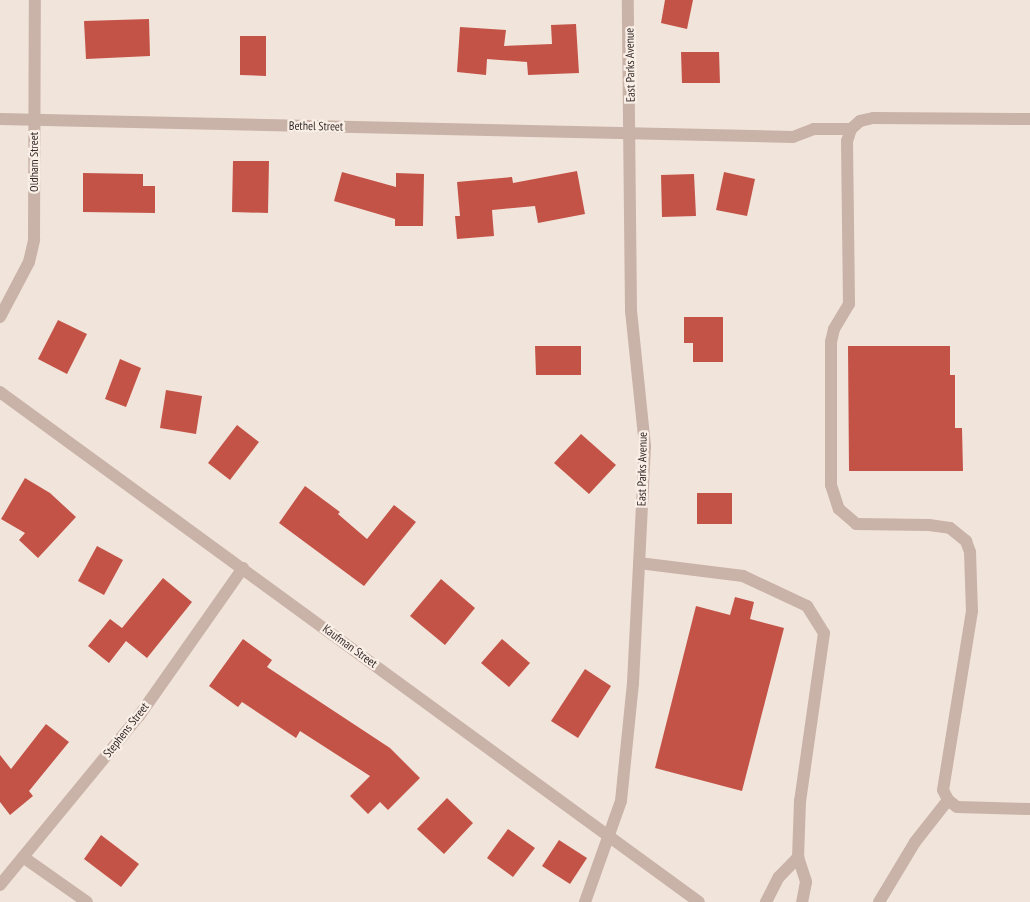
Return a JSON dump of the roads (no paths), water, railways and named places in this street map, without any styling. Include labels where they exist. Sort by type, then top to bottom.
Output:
[{"type":"street","name":"Oldham Street","points":[[0,317],[30,262],[34,240],[35,0]]},
{"type":"street","name":"East Parks Avenue","points":[[586,902],[621,801],[633,684],[645,446],[631,311],[631,131],[628,0]]},
{"type":"street","points":[[1030,120],[873,118],[860,121],[851,129],[846,141],[849,304],[834,328],[831,342],[831,485],[839,509],[856,524],[929,525],[950,528],[959,534],[970,552],[972,611],[943,775],[943,790],[948,800],[957,807],[976,810],[1030,809]]},
{"type":"street","name":"Bethel Street","points":[[0,119],[631,131],[793,137],[814,129],[851,129]]},
{"type":"street","name":"Kaufman Street","points":[[0,392],[610,835],[699,902]]},
{"type":"street","points":[[639,563],[743,576],[807,606],[824,633],[800,801],[798,857],[806,882],[802,902]]},
{"type":"street","name":"Stephens Street","points":[[0,885],[139,716],[243,568]]},
{"type":"street","points":[[879,902],[915,842],[948,800]]},
{"type":"street","points":[[23,857],[87,902]]},
{"type":"street","points":[[766,902],[779,877],[798,857]]}]
